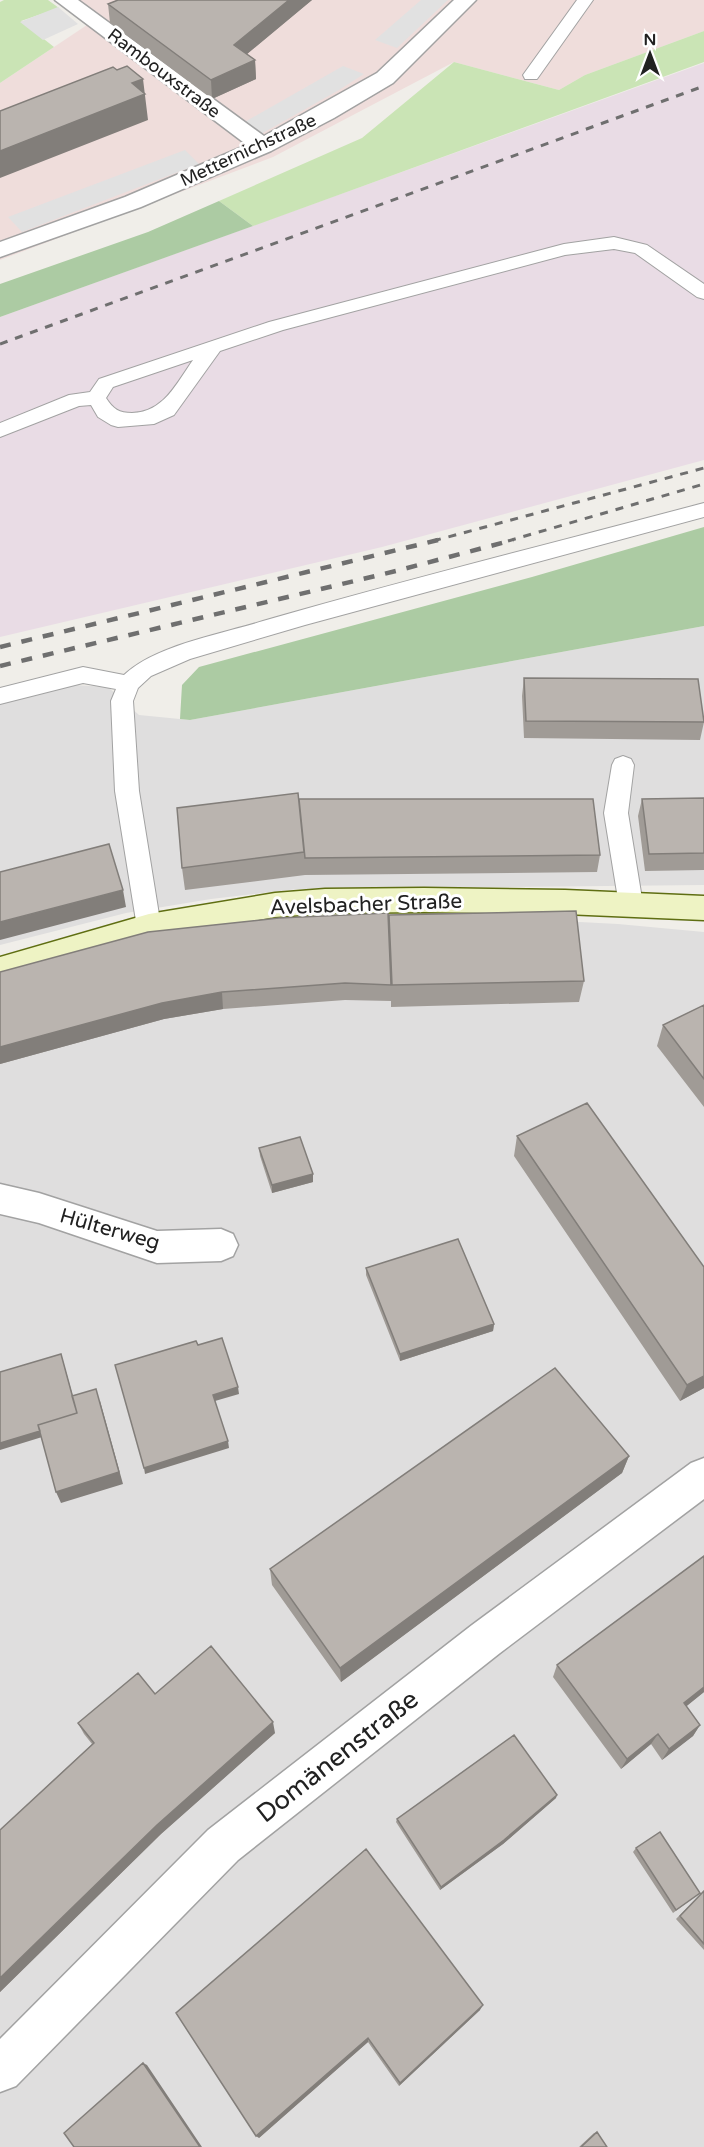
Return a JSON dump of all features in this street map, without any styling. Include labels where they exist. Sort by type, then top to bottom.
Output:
[{"type":"main road","name":"Avelsbacher Straße","points":[[0,970],[149,927],[275,905],[424,900],[704,908]]},
{"type":"street","name":"Rambouxstraße","points":[[65,0],[263,146]]},
{"type":"street","name":"Metternichstraße","points":[[0,250],[133,202],[263,146],[326,113],[385,78],[466,0]]},
{"type":"street","name":"Hülterweg","points":[[0,1199],[39,1208],[157,1247],[221,1245]]},
{"type":"street","name":"Domänenstraße","points":[[0,2070],[223,1845],[486,1640],[704,1476]]},
{"type":"lane","points":[[531,75],[585,0]]},
{"type":"lane","points":[[96,398],[106,383],[276,326],[564,250],[614,243],[641,249],[704,294]]},
{"type":"lane","points":[[96,398],[105,412],[118,420],[147,419],[167,410],[213,347]]},
{"type":"lane","points":[[0,430],[76,400],[96,398]]},
{"type":"lane","points":[[149,927],[128,791],[122,701],[129,684],[143,670],[183,653],[305,617],[704,510]]},
{"type":"lane","points":[[0,696],[83,675],[129,684]]},
{"type":"lane","points":[[623,765],[616,813],[631,905]]},
{"type":"shaded area","points":[[65,0],[704,0],[704,31],[585,75],[559,90],[454,62],[273,157],[0,260],[0,83],[93,21]]},
{"type":"shaded area","points":[[421,0],[448,0],[397,48],[375,40]]},
{"type":"shaded area","points":[[58,7],[78,24],[43,40],[20,22]]},
{"type":"shaded area","points":[[704,63],[704,460],[382,547],[0,637],[0,317]]},
{"type":"shaded area","points":[[343,66],[364,74],[261,134],[243,123]]},
{"type":"shaded area","points":[[185,150],[199,164],[22,232],[8,217]]},
{"type":"shaded area","points":[[704,626],[704,885],[298,889],[211,899],[126,913],[0,945],[0,704],[74,685],[108,687],[139,715],[190,720]]},
{"type":"shaded area","points":[[463,916],[618,924],[704,932],[704,2147],[0,2147],[0,987],[346,917]]},
{"type":"green space","points":[[4,0],[48,0],[59,8],[21,21],[54,47],[0,83],[0,2]]},
{"type":"green space","points":[[704,31],[704,62],[253,226],[219,201],[362,138],[454,62],[559,90],[585,75]]},
{"type":"green space","points":[[219,201],[253,226],[0,317],[0,284],[148,232]]},
{"type":"green space","points":[[704,527],[704,626],[190,720],[180,719],[182,685],[199,667],[532,577]]},
{"type":"building","points":[[118,0],[289,0],[234,45],[255,60],[211,80],[108,4]]},
{"type":"building","points":[[127,66],[143,79],[132,83],[145,94],[0,151],[0,111],[113,67],[117,70]]},
{"type":"building","points":[[524,678],[698,679],[704,722],[526,721]]},
{"type":"building","points":[[298,793],[304,852],[182,868],[177,808]]},
{"type":"building","points":[[704,798],[704,853],[649,854],[642,799]]},
{"type":"building","points":[[299,799],[593,799],[600,855],[305,858]]},
{"type":"building","points":[[109,844],[123,890],[0,922],[0,872]]},
{"type":"building","points":[[576,911],[584,981],[392,985],[389,915]]},
{"type":"building","points":[[388,913],[391,985],[345,983],[222,992],[162,1003],[0,1047],[0,972],[148,932],[279,918]]},
{"type":"building","points":[[704,1005],[704,1079],[663,1025]]},
{"type":"building","points":[[587,1103],[704,1267],[704,1376],[687,1385],[517,1136]]},
{"type":"building","points":[[300,1137],[313,1174],[272,1185],[259,1148]]},
{"type":"building","points":[[458,1239],[494,1324],[400,1354],[366,1268]]},
{"type":"building","points":[[222,1338],[238,1387],[213,1395],[228,1441],[144,1468],[115,1365],[196,1341],[198,1345]]},
{"type":"building","points":[[61,1354],[77,1413],[38,1425],[40,1431],[0,1443],[0,1372]]},
{"type":"building","points":[[555,1368],[629,1456],[340,1668],[270,1569]]},
{"type":"building","points":[[96,1389],[119,1472],[56,1492],[38,1425],[77,1413],[72,1396]]},
{"type":"building","points":[[704,1556],[704,1687],[684,1703],[700,1725],[669,1749],[658,1734],[627,1759],[557,1665]]},
{"type":"building","points":[[211,1646],[273,1722],[157,1825],[0,1978],[0,1830],[94,1743],[78,1723],[138,1673],[155,1694]]},
{"type":"building","points":[[514,1735],[557,1795],[504,1840],[441,1887],[397,1819]]},
{"type":"building","points":[[660,1832],[700,1893],[676,1910],[636,1848]]},
{"type":"building","points":[[366,1849],[483,2005],[400,2083],[368,2038],[256,2136],[176,2013]]},
{"type":"building","points":[[704,1891],[704,1944],[680,1916]]},
{"type":"building","points":[[143,2063],[200,2147],[74,2147],[64,2133]]},
{"type":"building","points":[[597,2132],[607,2147],[581,2147]]},
{"type":"railway","points":[[0,344],[704,86]]},
{"type":"railway","points":[[433,541],[704,468]]},
{"type":"railway","points":[[508,541],[704,484]]},
{"type":"railway","points":[[0,647],[438,540]]},
{"type":"railway","points":[[0,666],[396,571],[513,540]]}]
